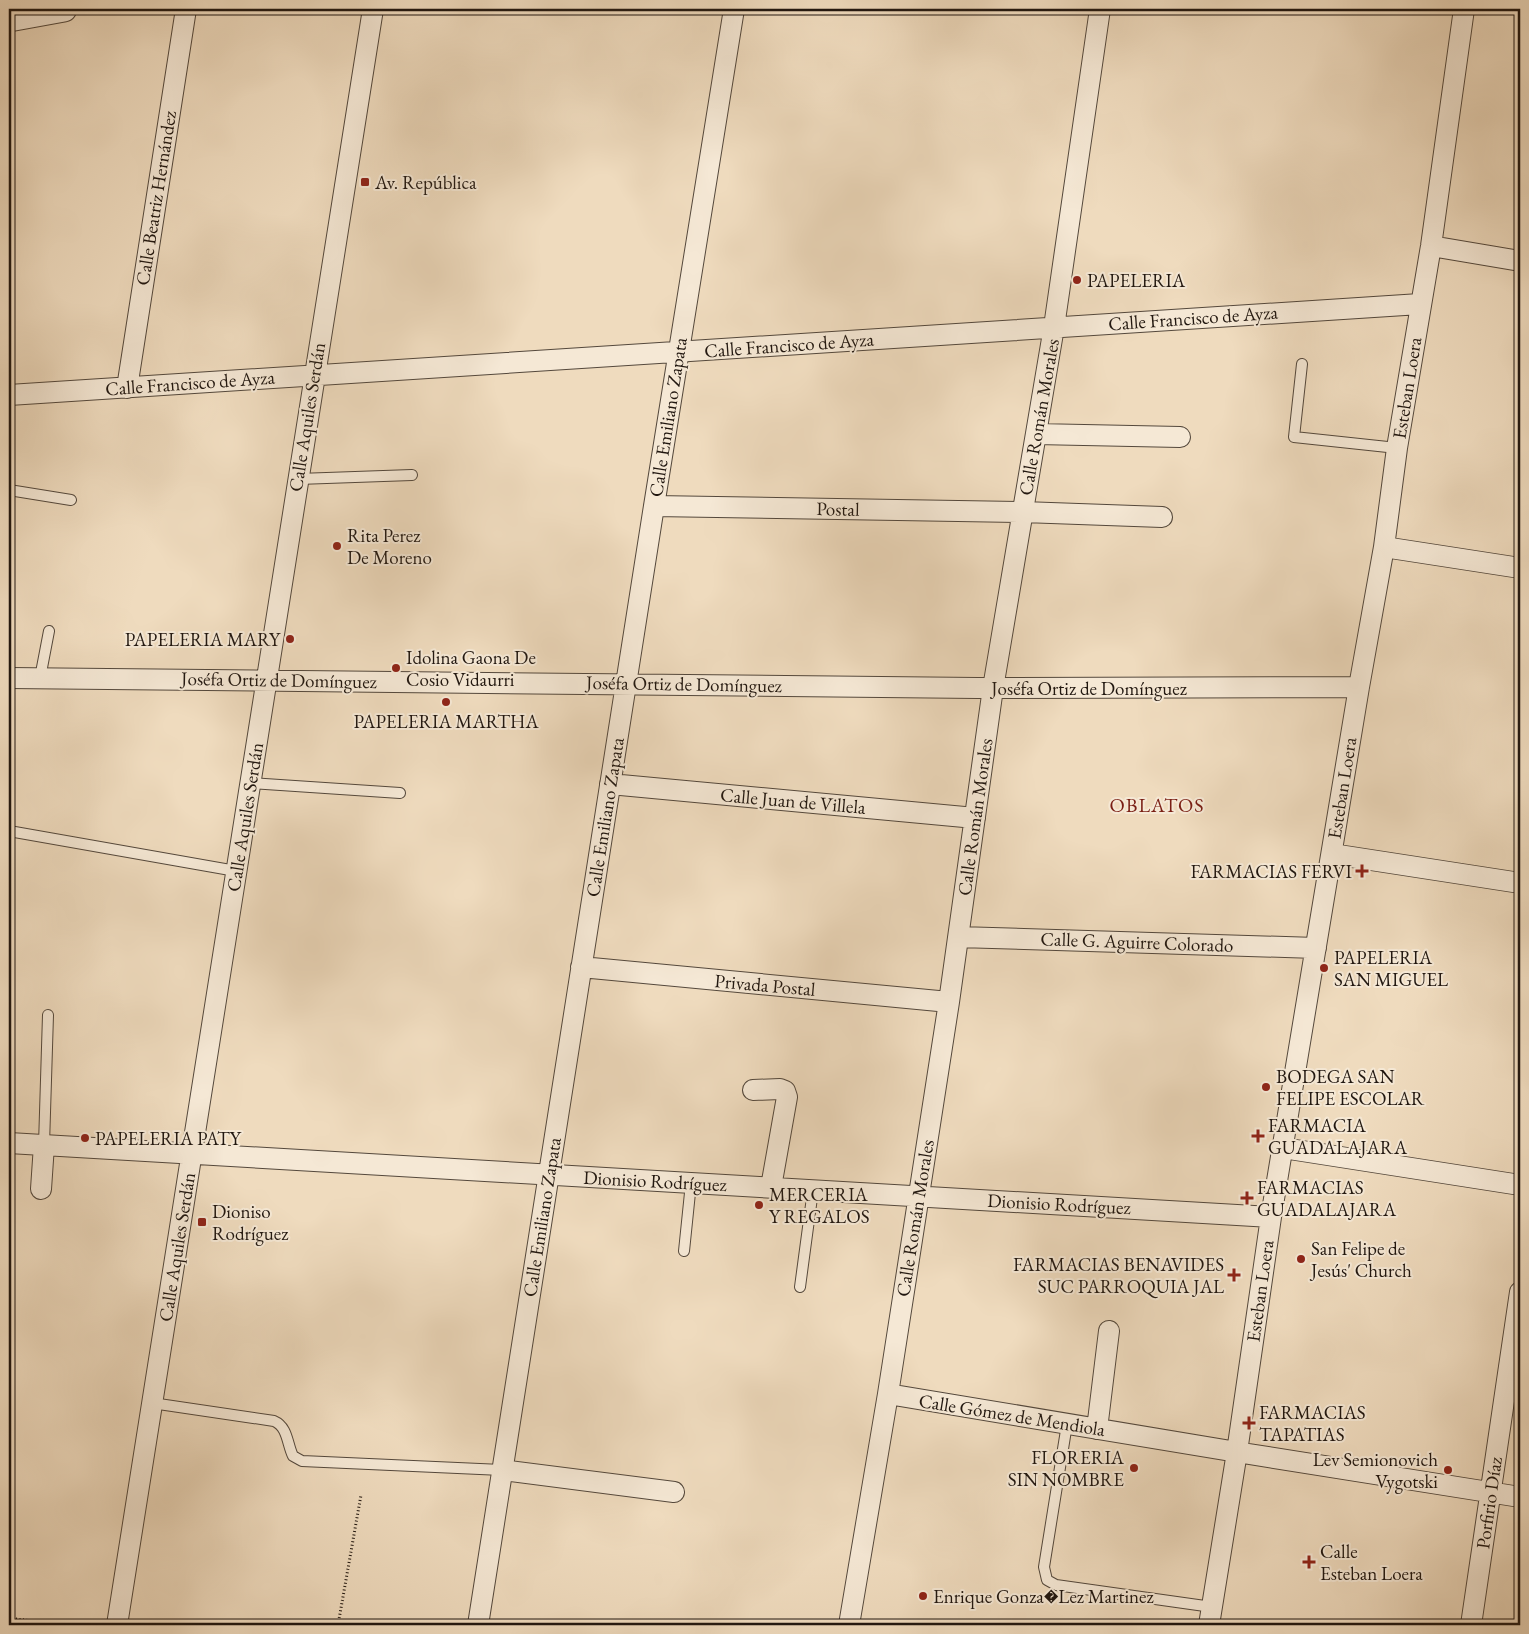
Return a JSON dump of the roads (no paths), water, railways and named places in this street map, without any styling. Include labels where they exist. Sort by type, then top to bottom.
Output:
[{"type":"street","points":[[9,19],[64,9]]},
{"type":"street","name":"Calle Beatriz Hernández","points":[[127,388],[186,9]]},
{"type":"street","name":"Calle Aquiles Serdán","points":[[117,1625],[373,9]]},
{"type":"street","name":"Calle Emiliano Zapata","points":[[478,1625],[734,9]]},
{"type":"street","name":"Calle Román Morales","points":[[849,1625],[888,1394],[949,1002],[993,688],[1054,328],[1100,9]]},
{"type":"street","name":"Esteban Loera","points":[[1210,1616],[1237,1452],[1271,1217],[1384,547],[1397,448],[1431,246],[1464,9]]},
{"type":"street","points":[[1431,246],[1520,262]]},
{"type":"street","name":"Calle Francisco de Ayza","points":[[9,395],[1420,304]]},
{"type":"street","points":[[1036,434],[1180,437]]},
{"type":"street","name":"Postal","points":[[654,506],[1023,512],[1162,517]]},
{"type":"street","points":[[1384,547],[1520,568]]},
{"type":"street","name":"Joséfa Ortiz de Domínguez","points":[[9,678],[993,688],[1359,687]]},
{"type":"street","name":"Calle Juan de Villela","points":[[610,784],[975,818]]},
{"type":"street","points":[[1332,854],[1520,883]]},
{"type":"street","name":"Calle G. Aguirre Colorado","points":[[958,937],[1316,948]]},
{"type":"street","name":"Privada Postal","points":[[581,967],[949,1002]]},
{"type":"street","points":[[754,1090],[780,1088],[785,1091],[787,1097],[771,1188]]},
{"type":"street","name":"Dionisio Rodríguez","points":[[9,1143],[1271,1217]]},
{"type":"street","points":[[41,1189],[44,1145]]},
{"type":"street","points":[[1283,1148],[1520,1185]]},
{"type":"street","name":"Porfirio Díaz","points":[[1470,1625],[1520,1292]]},
{"type":"street","points":[[1097,1429],[1109,1331]]},
{"type":"street","name":"Calle Gómez de Mendiola","points":[[888,1394],[1520,1497]]},
{"type":"street","points":[[502,1470],[674,1492]]},
{"type":"lane","points":[[1302,364],[1294,437],[1397,448]]},
{"type":"lane","points":[[298,479],[412,476]]},
{"type":"lane","points":[[9,490],[71,500]]},
{"type":"lane","points":[[40,678],[49,631]]},
{"type":"lane","points":[[250,783],[400,793]]},
{"type":"lane","points":[[9,831],[236,871]]},
{"type":"lane","points":[[44,1145],[48,1015]]},
{"type":"lane","points":[[684,1251],[691,1183]]},
{"type":"lane","points":[[800,1288],[813,1190]]},
{"type":"lane","points":[[152,1403],[274,1421],[279,1423],[284,1431],[293,1456],[302,1461],[502,1470]]},
{"type":"lane","points":[[1068,1424],[1044,1567],[1047,1580],[1056,1585],[1210,1616]]},
{"type":"place","name":"Av. República","points":[[365,182]]},
{"type":"place","name":"PAPELERIA","points":[[1077,280]]},
{"type":"place","name":"Rita Perez De Moreno","points":[[337,546]]},
{"type":"place","name":"PAPELERIA MARY","points":[[290,639]]},
{"type":"place","name":"Idolina Gaona De Cosio Vidaurri","points":[[396,668]]},
{"type":"place","name":"PAPELERIA MARTHA","points":[[446,702]]},
{"type":"place","name":"FARMACIAS FERVI","points":[[1362,871]]},
{"type":"place","name":"PAPELERIA SAN MIGUEL","points":[[1324,968]]},
{"type":"place","name":"BODEGA SAN FELIPE ESCOLAR","points":[[1266,1087]]},
{"type":"place","name":"FARMACIA GUADALAJARA","points":[[1258,1136]]},
{"type":"place","name":"PAPELERIA PATY","points":[[85,1138]]},
{"type":"place","name":"FARMACIAS GUADALAJARA","points":[[1247,1198]]},
{"type":"place","name":"MERCERIA Y REGALOS","points":[[759,1205]]},
{"type":"place","name":"Dioniso Rodríguez","points":[[202,1222]]},
{"type":"place","name":"San Felipe de Jesús' Church","points":[[1301,1259]]},
{"type":"place","name":"FARMACIAS BENAVIDES SUC PARROQUIA JAL","points":[[1234,1275]]},
{"type":"place","name":"FARMACIAS TAPATIAS","points":[[1249,1423]]},
{"type":"place","name":"FLORERIA SIN NOMBRE","points":[[1134,1468]]},
{"type":"place","name":"Lev Semionovich Vygotski","points":[[1448,1470]]},
{"type":"place","name":"Calle Esteban Loera","points":[[1309,1562]]},
{"type":"place","name":"Enrique Gonza�Lez Martinez","points":[[923,1596]]},
{"type":"district","name":"OBLATOS","points":[[1157,805]]}]
